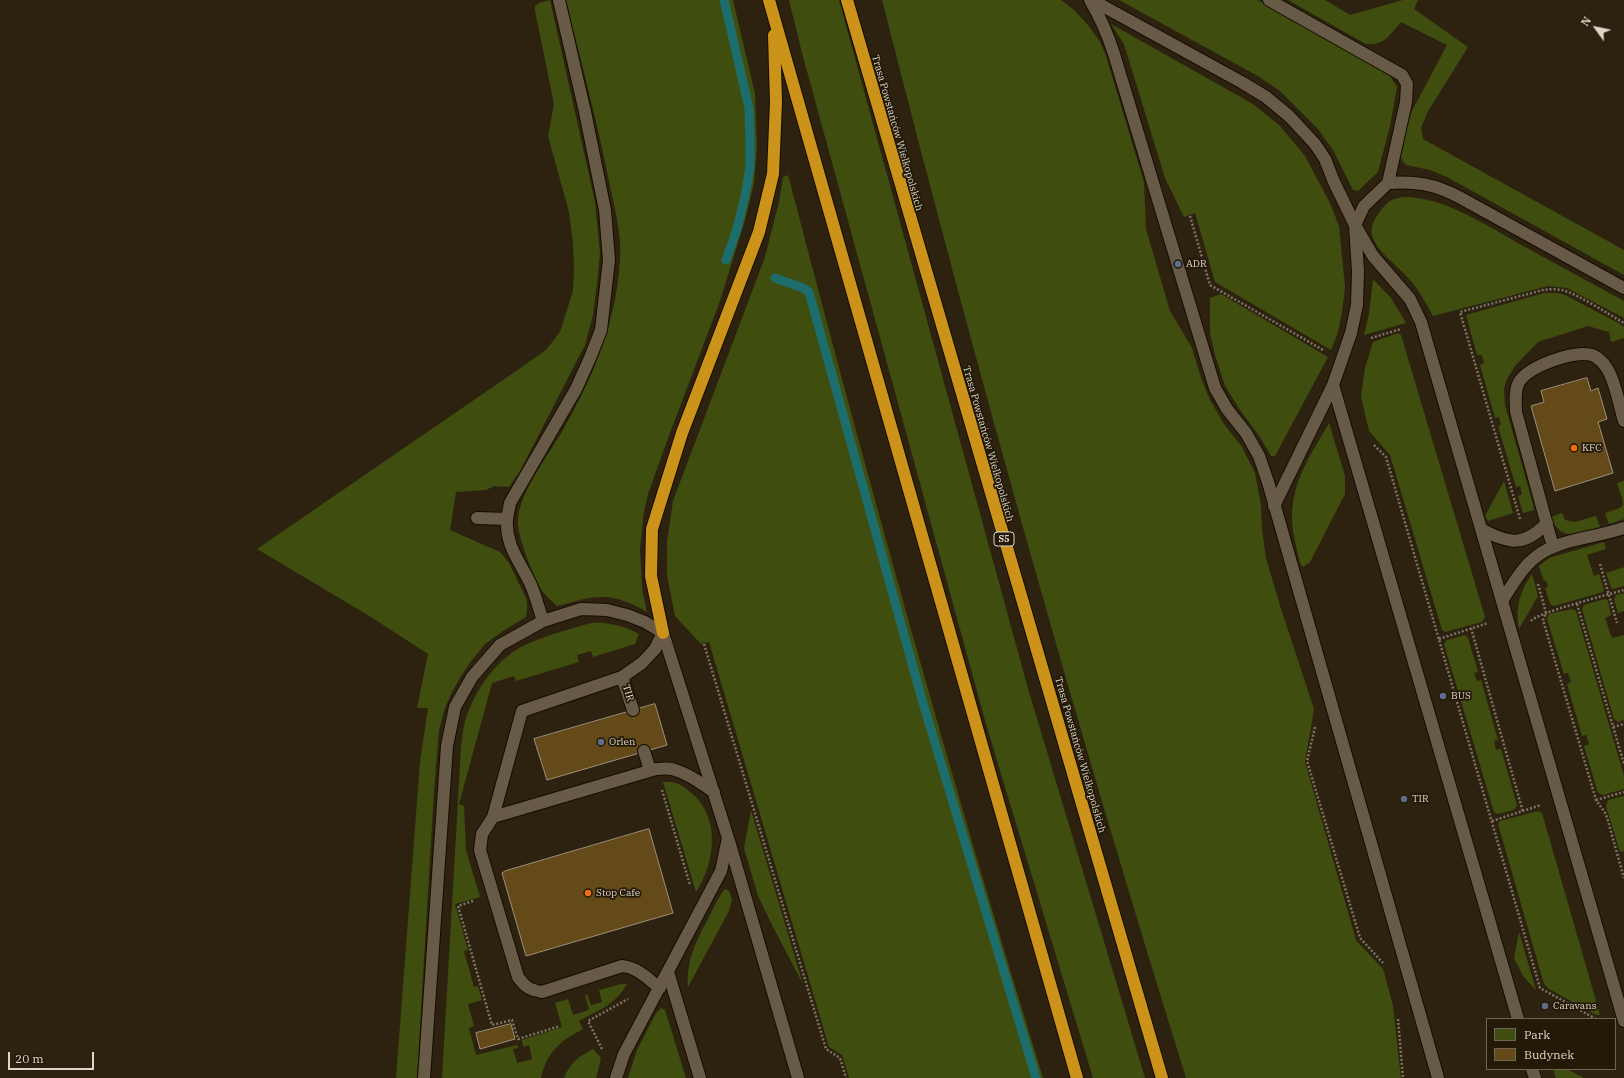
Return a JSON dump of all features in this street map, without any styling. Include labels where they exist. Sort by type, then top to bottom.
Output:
[{"type":"highway","points":[[769,0],[1077,1078]]},
{"type":"highway","name":"Trasa Powstańców Wielkopolskich","points":[[847,0],[1162,1078]]},
{"type":"highway","points":[[663,633],[651,576],[652,529],[682,433],[759,232],[773,174],[776,102],[773,16]]},
{"type":"lane","points":[[543,621],[531,585],[517,562],[508,539],[506,519],[510,503],[576,389],[601,330],[609,260],[605,210],[585,112],[559,0]]},
{"type":"lane","points":[[1091,0],[1243,83],[1266,97],[1289,116],[1315,144],[1325,159],[1334,182],[1355,225],[1373,256],[1410,299],[1421,322],[1624,1022]]},
{"type":"lane","points":[[1091,0],[1108,35],[1215,388],[1227,409],[1246,434],[1259,456],[1268,482],[1438,1078]]},
{"type":"lane","points":[[1269,0],[1402,75],[1407,84],[1406,102],[1388,182],[1364,206],[1355,225],[1358,272],[1357,305],[1351,334],[1333,385],[1274,506]]},
{"type":"lane","points":[[1388,182],[1409,181],[1428,184],[1444,189],[1624,288]]},
{"type":"lane","points":[[1554,547],[1516,412],[1515,395],[1520,382],[1528,373],[1539,365],[1580,354],[1592,355],[1601,361],[1609,370],[1624,421]]},
{"type":"lane","points":[[1333,385],[1518,1018]]},
{"type":"lane","points":[[477,518],[506,519]]},
{"type":"lane","points":[[1482,530],[1498,538],[1512,541],[1526,539],[1537,534],[1547,523]]},
{"type":"lane","points":[[1502,601],[1522,570],[1543,552],[1554,547],[1624,528]]},
{"type":"lane","points":[[424,1078],[447,746],[455,707],[472,677],[500,644],[543,621],[582,609],[607,610],[628,615],[645,622],[663,633],[728,838],[798,1078]]},
{"type":"lane","points":[[660,988],[644,976],[628,967],[622,966],[542,992],[531,990],[526,987],[518,977],[480,850],[482,834],[493,817],[522,711],[622,677],[642,663],[655,649],[663,633]]},
{"type":"lane","name":"TIR","points":[[622,677],[633,710]]},
{"type":"lane","points":[[644,751],[653,770]]},
{"type":"lane","points":[[493,817],[653,770],[671,768],[696,780],[714,792]]},
{"type":"lane","points":[[616,1078],[624,1054],[721,871],[728,838]]},
{"type":"lane","points":[[668,972],[700,1078]]},
{"type":"path","points":[[1190,216],[1210,285],[1342,360]]},
{"type":"path","points":[[1370,339],[1404,328]]},
{"type":"path","points":[[1369,440],[1386,457],[1540,988],[1594,1018]]},
{"type":"path","points":[[1600,564],[1617,623]]},
{"type":"path","points":[[1624,590],[1578,604],[1624,764]]},
{"type":"path","points":[[1439,639],[1491,622]]},
{"type":"path","points":[[1471,628],[1523,812]]},
{"type":"path","points":[[704,644],[826,1049],[840,1058],[846,1078]]},
{"type":"path","points":[[1330,702],[1316,721],[1307,761],[1360,938],[1387,968]]},
{"type":"path","points":[[1613,727],[1624,724]]},
{"type":"path","points":[[653,770],[690,886]]},
{"type":"path","points":[[1596,800],[1624,792]]},
{"type":"path","points":[[493,896],[458,906],[492,1025],[512,1020],[518,1039],[560,1026]]},
{"type":"path","points":[[605,1054],[588,1021],[632,997],[644,976]]},
{"type":"path","points":[[1397,1017],[1404,1078]]},
{"type":"green space","points":[[550,0],[595,202],[600,253],[593,315],[585,345],[520,471],[509,487],[494,486],[486,490],[456,492],[450,530],[500,552],[509,563],[526,598],[527,610],[526,617],[485,644],[461,676],[445,708],[439,730],[434,791],[417,1078],[396,1078],[420,762],[428,708],[417,708],[428,654],[371,617],[257,549],[546,350],[560,332],[573,291],[574,268],[569,212],[548,136],[554,104],[535,11],[535,6],[539,3]]},
{"type":"green space","points":[[566,0],[733,0],[755,94],[757,146],[754,183],[745,220],[720,301],[667,441],[648,494],[644,511],[640,549],[642,589],[647,612],[625,601],[606,597],[589,598],[557,606],[539,586],[526,556],[518,526],[520,508],[529,485],[563,430],[594,369],[608,327],[618,283],[620,251],[619,232],[614,204],[595,116]]},
{"type":"green space","points":[[789,0],[839,0],[1029,692],[1145,1078],[1093,1078],[986,724],[802,53]]},
{"type":"green space","points":[[882,0],[1061,0],[1073,9],[1088,25],[1100,42],[1105,53],[1144,182],[1146,229],[1170,311],[1192,348],[1201,378],[1210,400],[1224,424],[1242,447],[1255,473],[1261,505],[1262,530],[1266,558],[1314,709],[1305,762],[1356,940],[1383,969],[1393,1006],[1401,1078],[1186,1078],[1065,676],[989,406]]},
{"type":"green space","points":[[1119,0],[1258,0],[1390,76],[1397,87],[1390,126],[1378,172],[1358,191],[1353,190],[1333,150],[1318,129],[1280,91],[1258,76]]},
{"type":"green space","points":[[1288,0],[1325,0],[1350,15],[1403,0],[1418,0],[1414,9],[1468,47],[1427,113],[1421,128],[1423,139],[1624,250],[1624,275],[1447,177],[1430,170],[1406,165],[1403,162],[1401,157],[1407,126],[1412,111],[1447,45],[1401,22],[1383,41],[1373,44],[1366,44]]},
{"type":"green space","points":[[1111,24],[1253,104],[1280,126],[1305,156],[1330,203],[1339,226],[1345,287],[1338,332],[1331,350],[1215,282],[1195,213],[1184,217],[1165,178],[1124,44]]},
{"type":"green space","points":[[788,175],[879,515],[975,853],[1043,1078],[849,1078],[842,1055],[829,1047],[709,642],[701,644],[675,616],[667,575],[667,542],[673,501],[765,257],[779,202],[783,177]]},
{"type":"green space","points":[[1402,197],[1418,198],[1450,207],[1481,222],[1624,301],[1624,318],[1567,288],[1548,286],[1433,316],[1416,288],[1405,274],[1382,252],[1374,241],[1372,235],[1372,226],[1383,207],[1390,201]]},
{"type":"green space","points":[[1373,279],[1391,298],[1406,323],[1364,335],[1369,314]]},
{"type":"green space","points":[[1544,293],[1557,293],[1565,295],[1620,324],[1624,327],[1624,338],[1611,342],[1609,332],[1588,326],[1538,342],[1515,366],[1507,379],[1504,389],[1505,405],[1534,510],[1523,513],[1518,496],[1522,494],[1520,486],[1516,487],[1498,426],[1501,425],[1499,417],[1495,418],[1480,365],[1484,363],[1482,355],[1477,355],[1466,315]]},
{"type":"green space","points":[[1221,294],[1328,357],[1275,456],[1271,456],[1260,437],[1240,410],[1225,386],[1210,333],[1210,298]]},
{"type":"green space","points":[[1398,333],[1401,335],[1485,617],[1482,622],[1445,632],[1442,630],[1390,455],[1369,431],[1361,397],[1365,368],[1373,342]]},
{"type":"green space","points":[[1329,423],[1345,476],[1345,494],[1310,562],[1303,567],[1300,563],[1293,529],[1293,503],[1299,479],[1304,467]]},
{"type":"green space","points":[[1504,481],[1513,513],[1488,521],[1485,516]]},
{"type":"green space","points":[[1624,481],[1624,519],[1609,524],[1605,513],[1620,508],[1623,505],[1617,483]]},
{"type":"green space","points":[[1562,513],[1565,520],[1575,522],[1596,516],[1600,527],[1585,532],[1572,534],[1566,533],[1555,525],[1551,517]]},
{"type":"green space","points":[[1604,542],[1606,549],[1587,555],[1594,576],[1599,574],[1604,589],[1603,592],[1554,606],[1550,604],[1545,588],[1548,587],[1546,580],[1544,581],[1539,566],[1549,558]]},
{"type":"green space","points":[[1624,567],[1624,586],[1613,589],[1606,573]]},
{"type":"green space","points":[[1532,574],[1538,596],[1519,629],[1518,607],[1524,587]]},
{"type":"green space","points":[[1624,593],[1624,611],[1618,613],[1614,599],[1616,595]]},
{"type":"green space","points":[[1605,599],[1608,601],[1611,615],[1605,618],[1612,638],[1624,635],[1624,720],[1618,722],[1614,719],[1582,609],[1584,605]]},
{"type":"green space","points":[[1572,609],[1576,611],[1624,776],[1624,789],[1603,795],[1598,793],[1584,746],[1589,744],[1586,735],[1582,736],[1567,684],[1571,682],[1568,673],[1564,674],[1547,619],[1549,614]]},
{"type":"green space","points":[[591,623],[616,625],[639,634],[635,644],[593,657],[591,651],[577,655],[579,662],[516,681],[514,676],[492,683],[459,804],[464,806],[466,850],[480,897],[455,904],[468,950],[464,951],[474,987],[478,986],[482,1000],[468,1004],[474,1026],[469,1028],[476,1055],[517,1045],[518,1048],[513,1049],[517,1063],[532,1059],[529,1045],[523,1047],[522,1040],[562,1027],[555,1003],[568,999],[573,1015],[589,1010],[585,995],[587,994],[591,1005],[602,1002],[599,990],[621,984],[627,984],[612,1002],[579,1021],[583,1029],[568,1038],[556,1048],[547,1061],[541,1078],[442,1078],[461,748],[465,721],[474,699],[486,679],[511,653],[538,640]]},
{"type":"green space","points":[[1465,635],[1468,638],[1478,672],[1474,673],[1477,681],[1481,680],[1498,740],[1494,741],[1496,750],[1501,749],[1517,805],[1514,810],[1498,814],[1494,812],[1444,644],[1447,640]]},
{"type":"green space","points":[[663,782],[670,782],[683,786],[689,791],[699,801],[711,826],[711,853],[708,867],[696,892]]},
{"type":"green space","points":[[1624,796],[1624,851],[1620,852],[1606,806],[1608,800]]},
{"type":"green space","points":[[751,810],[803,984],[758,896],[744,848]]},
{"type":"green space","points":[[1538,811],[1542,813],[1600,1015],[1596,1015],[1549,989],[1544,984],[1498,824],[1500,821]]},
{"type":"green space","points":[[725,889],[729,891],[732,899],[729,911],[688,987],[689,967],[694,948]]},
{"type":"green space","points":[[1519,932],[1536,990],[1523,976],[1514,958]]},
{"type":"green space","points":[[661,1008],[665,1010],[686,1078],[628,1078],[637,1050],[656,1013]]},
{"type":"green space","points":[[593,1049],[601,1058],[596,1078],[564,1078],[569,1068],[576,1060],[583,1054]]},
{"type":"green space","points":[[1553,1070],[1569,1070],[1584,1078],[1556,1078]]},
{"type":"building","name":"KFC","points":[[1587,378],[1591,391],[1598,388],[1607,419],[1598,422],[1613,473],[1555,491],[1531,406],[1544,402],[1541,391]]},
{"type":"building","name":"Orlen","points":[[655,704],[667,745],[547,780],[534,739]]},
{"type":"building","name":"Stop Cafe","points":[[649,829],[673,913],[526,956],[502,873]]},
{"type":"building","points":[[511,1024],[515,1039],[480,1049],[476,1033]]},
{"type":"waterway","points":[[724,0],[749,108],[750,140],[750,167],[745,196],[737,229],[726,260]]},
{"type":"waterway","points":[[775,278],[803,288],[809,292],[923,703],[1036,1078]]},
{"type":"place","name":"ADR","points":[[1178,264]]},
{"type":"place","name":"KFC","points":[[1574,448]]},
{"type":"place","name":"BUS","points":[[1443,696]]},
{"type":"place","name":"Orlen","points":[[601,742]]},
{"type":"place","name":"TIR","points":[[1404,799]]},
{"type":"place","name":"Stop Cafe","points":[[588,893]]},
{"type":"place","name":"Caravans","points":[[1545,1006]]}]
